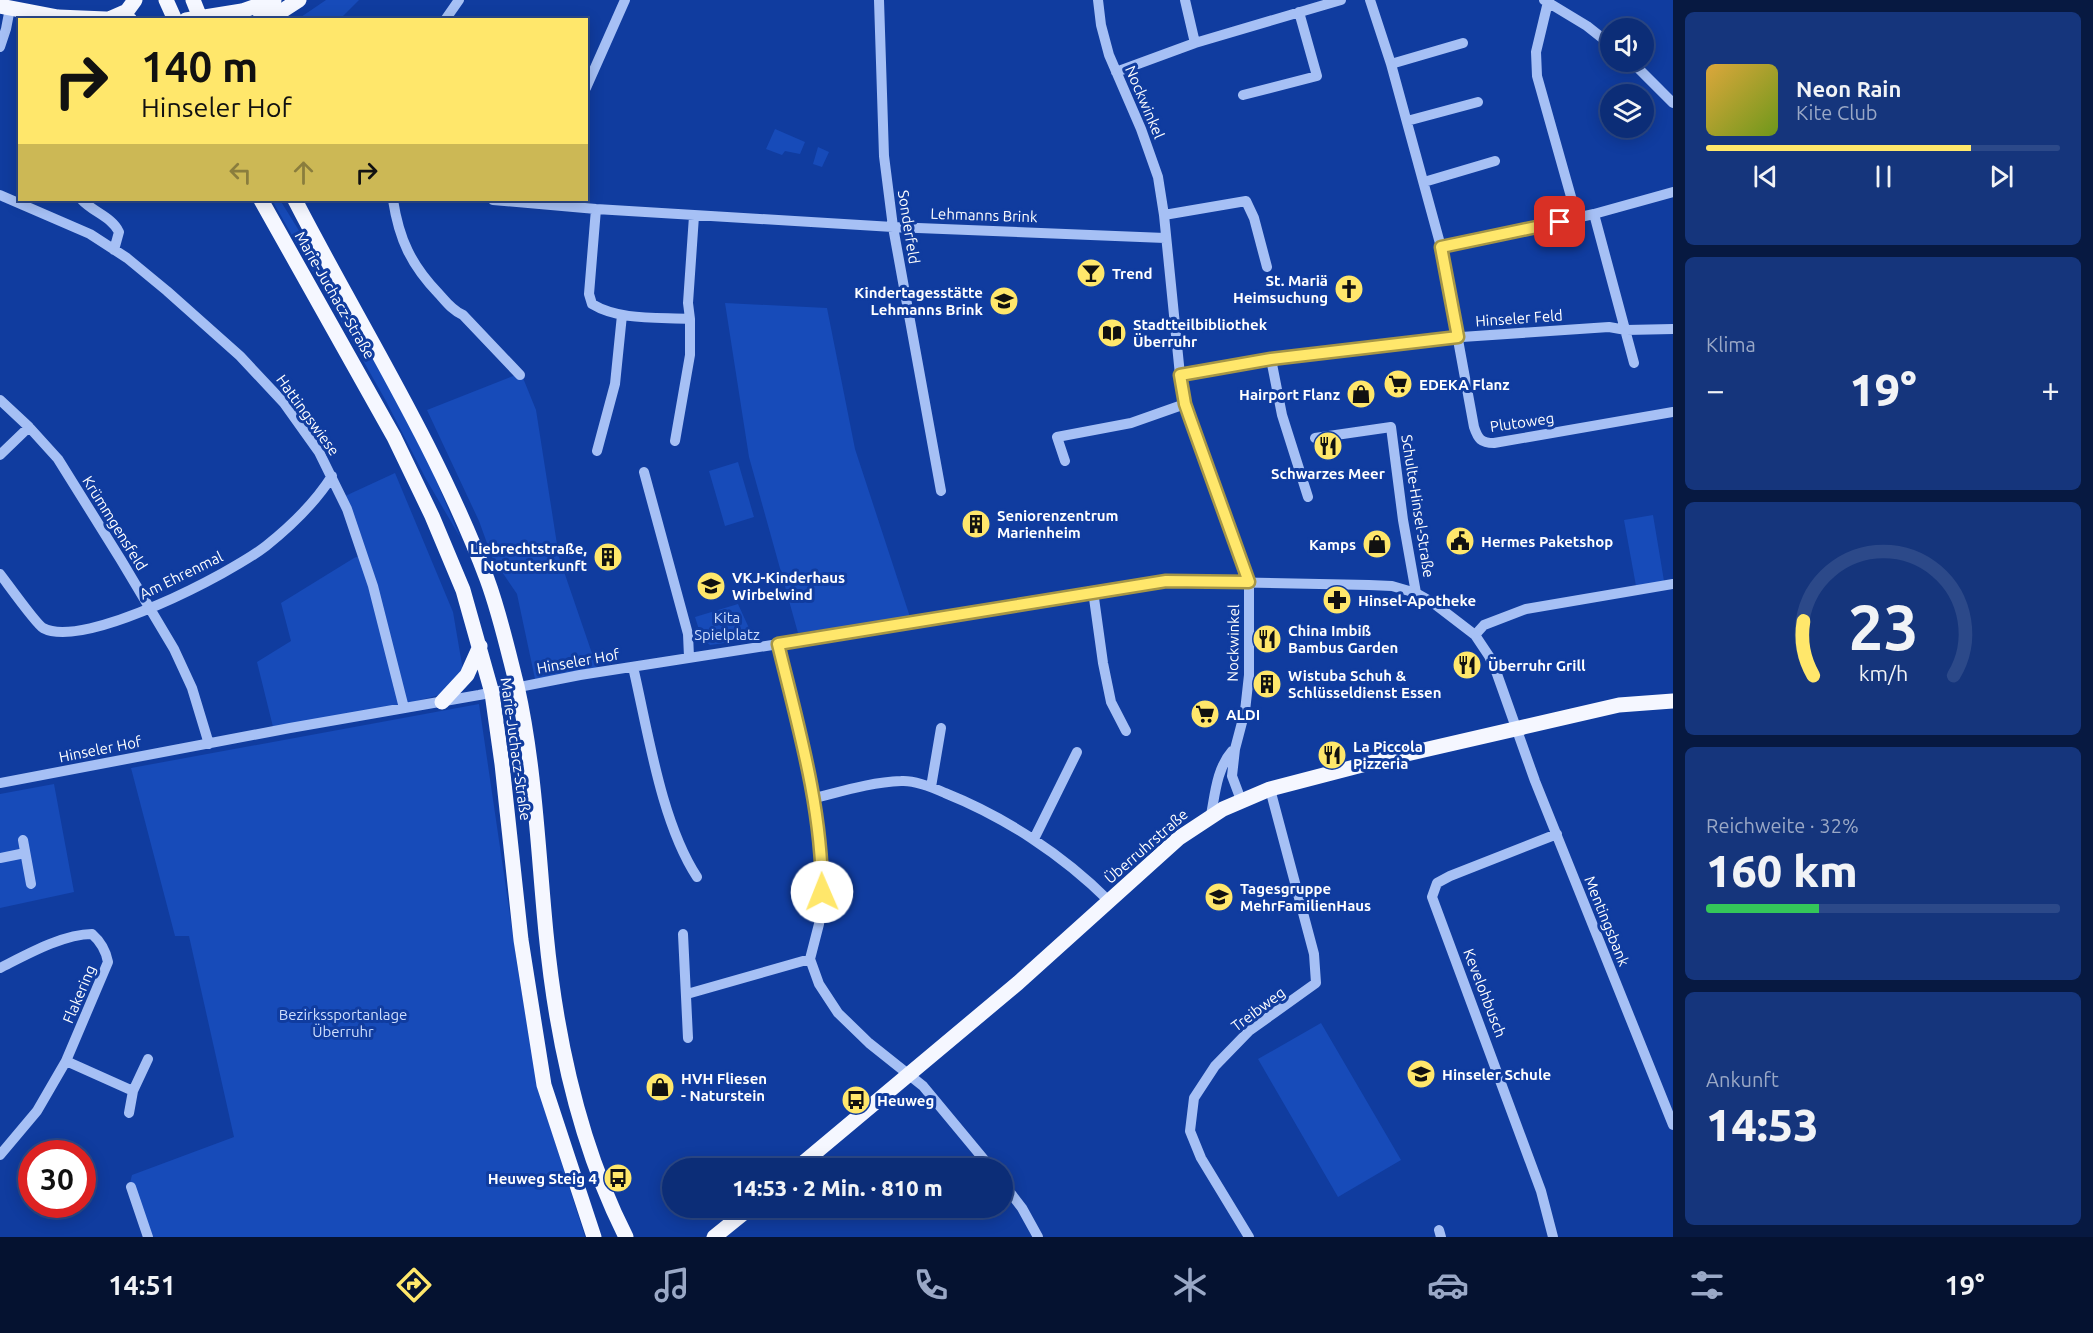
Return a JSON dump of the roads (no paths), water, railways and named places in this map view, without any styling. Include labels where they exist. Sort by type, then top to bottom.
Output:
[{"type":"main road","points":[[5,7],[61,18],[111,18],[127,11],[135,0]]},
{"type":"main road","points":[[166,0],[174,18]]},
{"type":"main road","points":[[193,0],[196,18]]},
{"type":"main road","points":[[202,18],[242,11],[267,0]]},
{"type":"main road","points":[[264,18],[282,11],[299,0]]},
{"type":"main road","name":"Marie-Juchacz-Straße","points":[[262,201],[394,437],[463,590],[492,693],[521,940],[544,1085],[594,1237]]},
{"type":"main road","name":"Marie-Juchacz-Straße","points":[[296,201],[420,427],[456,503],[488,581],[517,688],[532,792],[546,937],[556,1009],[571,1080],[589,1146],[615,1215],[626,1237]]},
{"type":"main road","points":[[442,702],[467,675],[480,646]]},
{"type":"main road","name":"Überruhrstraße","points":[[809,1158],[1018,983],[1179,838],[1211,815],[1270,789],[1379,760],[1619,705],[1673,701]]},
{"type":"main road","points":[[714,1237],[738,1218]]},
{"type":"street","points":[[446,18],[459,0]]},
{"type":"street","points":[[588,83],[625,0]]},
{"type":"street","name":"Sonderfeld","points":[[879,0],[884,156],[893,227],[940,491]]},
{"type":"street","name":"Nockwinkel","points":[[1098,0],[1103,38],[1158,177],[1185,404],[1249,582],[1249,675],[1232,776],[1241,800]]},
{"type":"street","points":[[1185,0],[1195,43]]},
{"type":"street","points":[[1116,72],[1195,43],[1299,12],[1310,4],[1341,0]]},
{"type":"street","points":[[1370,0],[1391,64],[1441,247],[1458,337]]},
{"type":"street","points":[[1577,218],[1540,91],[1536,65],[1546,1],[1600,36]]},
{"type":"street","points":[[0,47],[6,29],[5,7]]},
{"type":"street","points":[[1243,95],[1317,76],[1299,12]]},
{"type":"street","points":[[1391,64],[1463,43]]},
{"type":"street","points":[[1642,72],[1673,103]]},
{"type":"street","points":[[1407,121],[1478,102]]},
{"type":"street","points":[[1424,182],[1495,161]]},
{"type":"street","points":[[1441,247],[1594,214],[1673,192]]},
{"type":"street","name":"Hattingswiese","points":[[0,195],[90,234],[114,250],[167,291],[263,378],[304,430],[332,476],[348,509],[397,672],[404,708]]},
{"type":"street","points":[[83,201],[116,225],[119,232],[114,250]]},
{"type":"street","points":[[393,201],[405,248],[426,281],[455,312],[463,315],[520,375]]},
{"type":"street","name":"Lehmanns Brink","points":[[532,201],[570,202],[596,209],[694,216],[1166,238]]},
{"type":"street","points":[[1164,215],[1246,201],[1254,218],[1267,267]]},
{"type":"street","points":[[596,209],[589,294],[592,304],[622,315],[690,319]]},
{"type":"street","points":[[1594,214],[1634,363]]},
{"type":"street","points":[[675,441],[690,355],[688,303],[694,216]]},
{"type":"street","points":[[597,451],[615,384],[622,315]]},
{"type":"street","name":"Hinseler Feld","points":[[1180,375],[1271,359],[1458,337],[1609,327],[1626,330],[1673,329]]},
{"type":"street","name":"Plutoweg","points":[[1458,337],[1474,427],[1482,442],[1494,443],[1673,412]]},
{"type":"street","points":[[1271,359],[1282,415],[1308,497]]},
{"type":"street","name":"Krümmgensfeld","points":[[0,400],[58,459],[174,649],[192,688],[209,744]]},
{"type":"street","points":[[1065,460],[1057,437],[1131,423],[1185,404]]},
{"type":"street","points":[[0,455],[29,427]]},
{"type":"street","name":"Schulte-Hinsel-Straße","points":[[1315,438],[1391,427],[1403,520],[1416,593]]},
{"type":"street","points":[[644,472],[688,634],[689,657]]},
{"type":"street","name":"Am Ehrenmal","points":[[0,574],[42,627],[59,632],[107,623],[163,604],[218,576],[265,546],[320,495],[332,476]]},
{"type":"street","name":"Hinseler Hof","points":[[0,783],[580,675],[881,628],[1093,591],[1166,581],[1249,582]]},
{"type":"street","name":"Schulte-Hinsel-Straße","points":[[1249,582],[1392,586],[1416,593],[1432,602],[1474,635],[1489,656],[1516,728]]},
{"type":"street","points":[[1474,635],[1484,625],[1526,609],[1673,584]]},
{"type":"street","points":[[1093,591],[1111,702],[1126,731]]},
{"type":"street","points":[[778,644],[815,798],[821,843],[822,892],[819,924],[810,959],[819,984],[838,1013],[869,1043],[923,1086],[983,1158]]},
{"type":"street","points":[[633,667],[666,804],[679,842],[697,877]]},
{"type":"street","points":[[931,787],[941,728]]},
{"type":"street","name":"Mentingsbank","points":[[1516,728],[1557,834],[1669,1103],[1673,1125]]},
{"type":"street","name":"Nockwinkel","points":[[1211,815],[1225,762],[1235,749]]},
{"type":"street","points":[[1034,839],[1077,752]]},
{"type":"street","points":[[815,798],[903,781],[931,787],[964,800],[1034,839],[1094,886],[1108,901]]},
{"type":"street","name":"Treibweg","points":[[1249,1237],[1201,1158],[1190,1131],[1194,1098],[1215,1066],[1248,1031],[1316,983],[1314,954],[1270,789]]},
{"type":"street","name":"Kevelohbusch","points":[[1553,1237],[1537,1180],[1432,897],[1437,884],[1450,876],[1557,834]]},
{"type":"street","points":[[23,840],[31,884]]},
{"type":"street","points":[[0,858],[25,853]]},
{"type":"street","name":"Flakering","points":[[0,968],[30,953],[82,934],[92,934],[98,939],[107,954],[108,962],[66,1061],[37,1111],[0,1153]]},
{"type":"street","points":[[683,934],[688,1038]]},
{"type":"street","points":[[687,994],[810,959]]},
{"type":"street","points":[[129,1113],[132,1091],[148,1059]]},
{"type":"street","points":[[66,1061],[132,1091]]},
{"type":"street","points":[[131,1187],[148,1237]]},
{"type":"street","points":[[1013,1196],[1038,1237]]},
{"type":"place","name":"Trend","points":[[1091,273]]},
{"type":"place","name":"St. Mariä Heimsuchung","points":[[1349,289]]},
{"type":"place","name":"Kindertagesstätte Lehmanns Brink","points":[[1004,301]]},
{"type":"place","name":"Stadtteilbibliothek Überruhr","points":[[1112,333]]},
{"type":"place","name":"EDEKA Flanz","points":[[1398,384]]},
{"type":"place","name":"Hairport Flanz","points":[[1361,394]]},
{"type":"place","name":"Schwarzes Meer","points":[[1328,446]]},
{"type":"place","name":"Seniorenzentrum Marienheim","points":[[976,524]]},
{"type":"place","name":"Hermes Paketshop","points":[[1460,541]]},
{"type":"place","name":"Kamps","points":[[1377,544]]},
{"type":"place","name":"Liebrechtstraße, Notunterkunft","points":[[608,557]]},
{"type":"place","name":"VKJ-Kinderhaus Wirbelwind","points":[[711,586]]},
{"type":"place","name":"Hinsel-Apotheke","points":[[1337,600]]},
{"type":"place","name":"China Imbiß Bambus Garden","points":[[1267,639]]},
{"type":"place","name":"Überruhr Grill","points":[[1467,665]]},
{"type":"place","name":"Wistuba Schuh & Schlüsseldienst Essen","points":[[1267,684]]},
{"type":"place","name":"ALDI","points":[[1205,714]]},
{"type":"place","name":"La Piccola Pizzeria","points":[[1332,755]]},
{"type":"place","name":"Tagesgruppe MehrFamilienHaus","points":[[1219,897]]},
{"type":"place","name":"Hinseler Schule","points":[[1421,1074]]},
{"type":"place","name":"HVH Fliesen - Naturstein","points":[[660,1087]]},
{"type":"place","name":"Heuweg","points":[[856,1100]]},
{"type":"place","name":"Heuweg Steig 4","points":[[618,1178]]},
{"type":"park label","name":"Kita Spielplatz","points":[[727,626]]},
{"type":"park label","name":"Bezirkssportanlage Überruhr","points":[[343,1022]]}]
